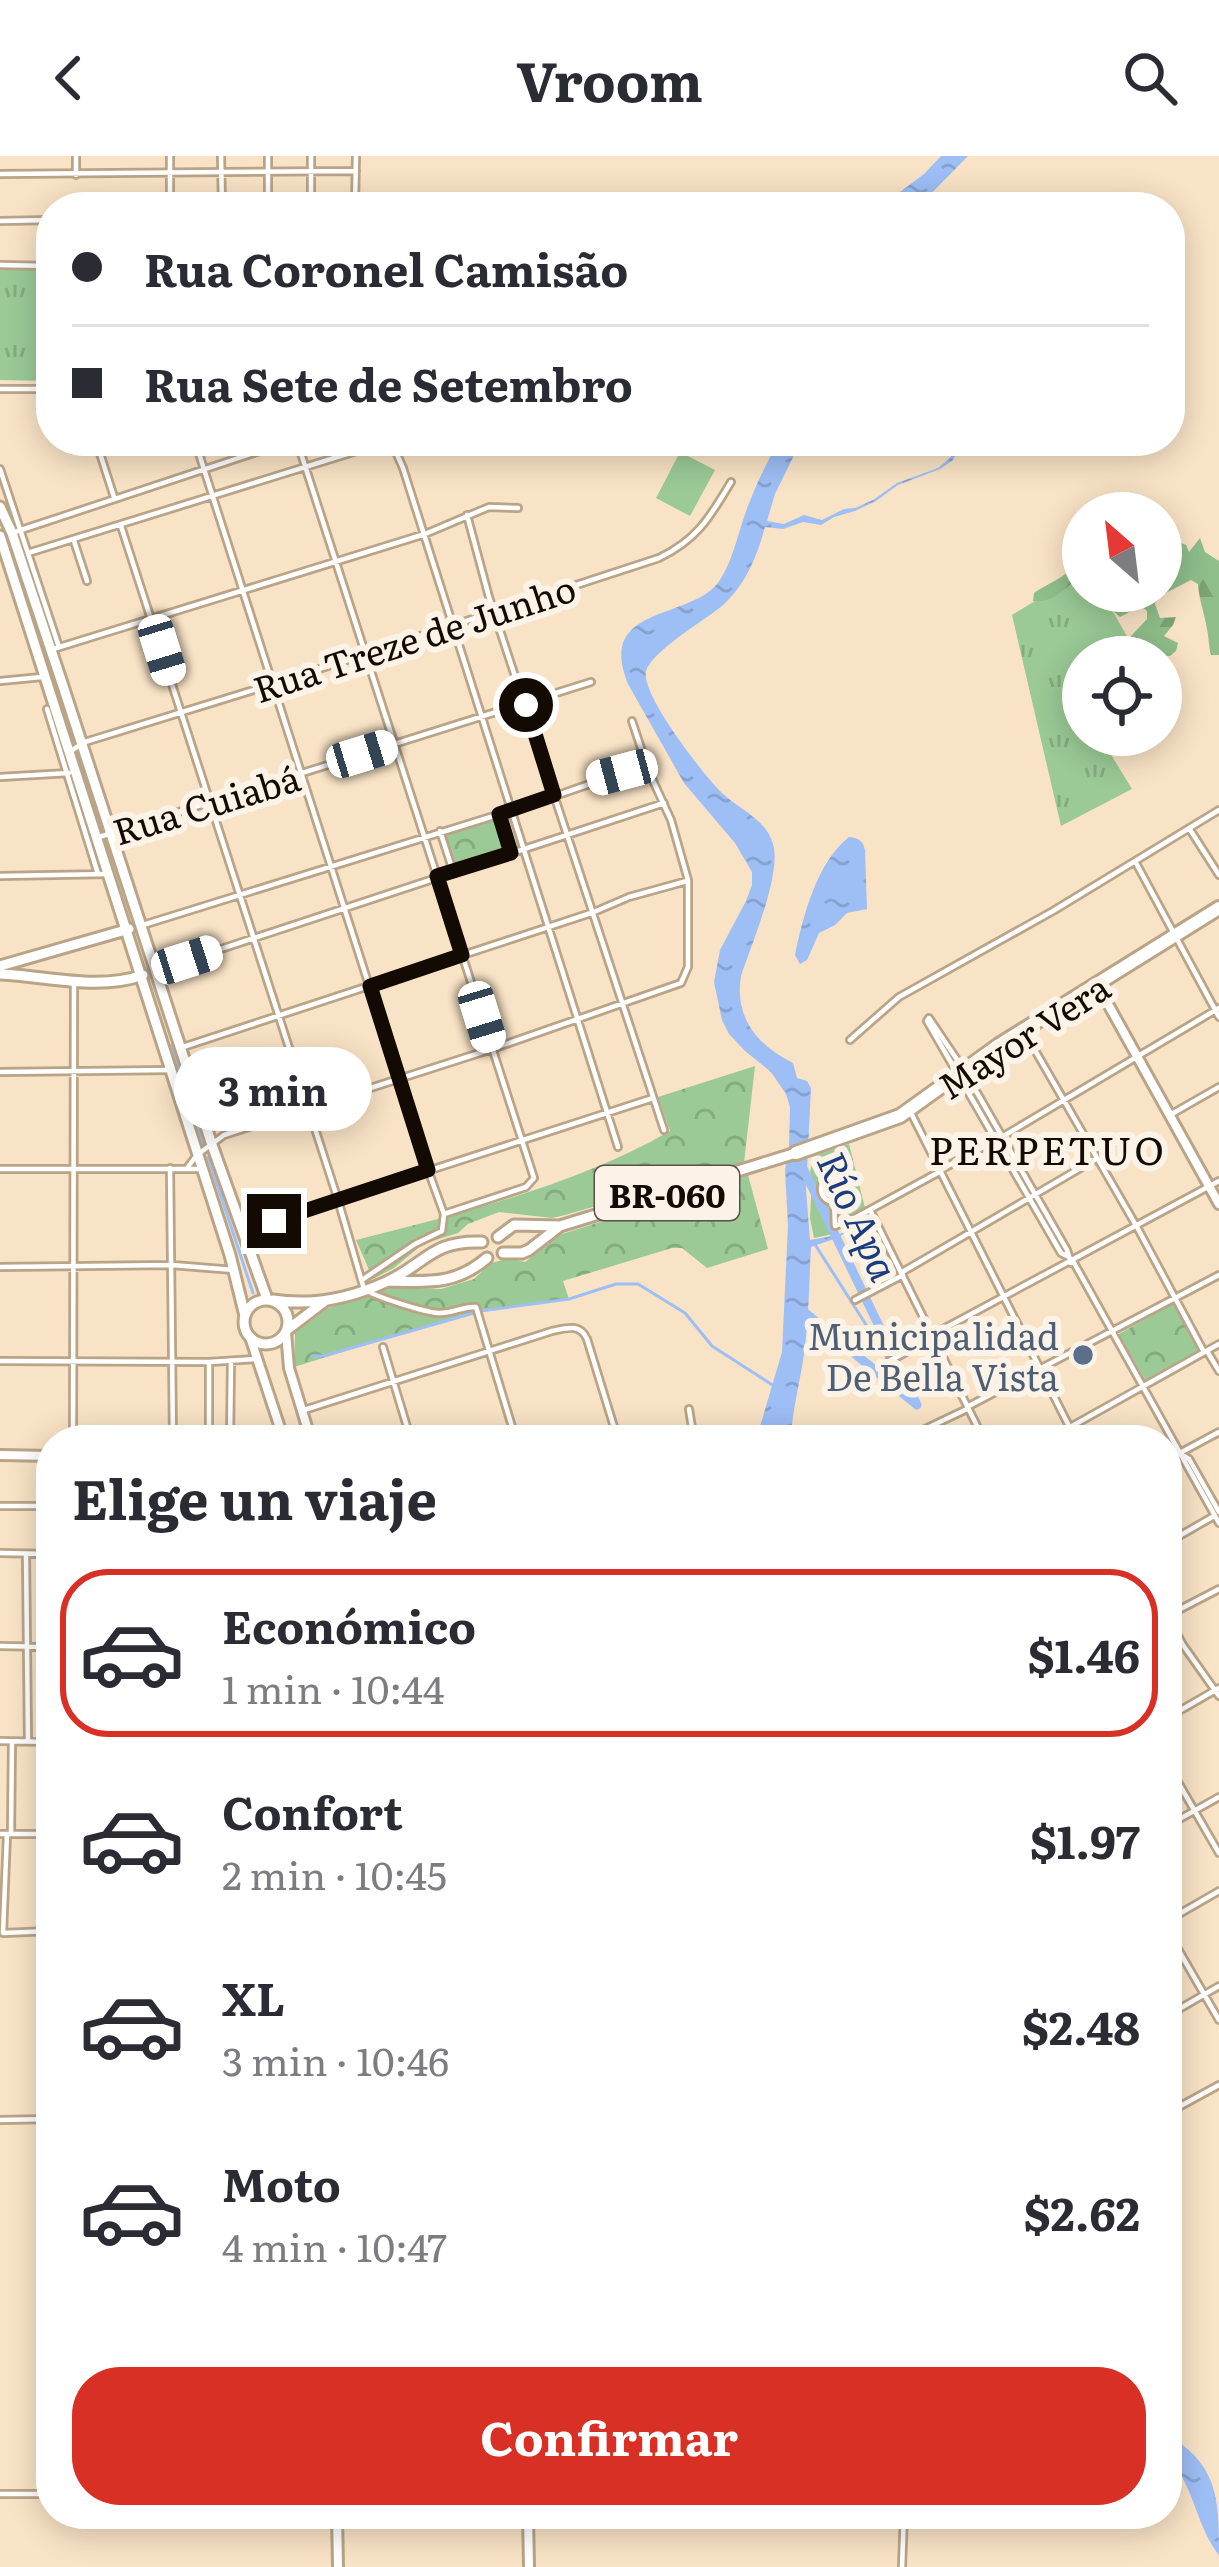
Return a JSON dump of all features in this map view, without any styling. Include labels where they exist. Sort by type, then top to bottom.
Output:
[{"type":"highway","name":"Mayor Vera","points":[[796,1153],[910,1111],[1023,1030],[1219,908]]},
{"type":"main road","points":[[5,509],[15,582],[69,752],[71,773],[230,1255],[245,1327],[260,1343],[272,1343],[325,1301],[363,1284],[436,1282],[472,1271],[486,1258],[481,1242],[460,1241],[427,1254],[389,1281]]},
{"type":"main road","points":[[9,535],[55,648],[80,744],[212,1145],[270,1300],[286,1312],[286,1331]]},
{"type":"main road","points":[[0,970],[140,926]]},
{"type":"main road","points":[[0,970],[105,983],[154,971]]},
{"type":"main road","name":"BR-060","points":[[560,1226],[529,1250],[505,1252],[500,1236],[514,1226],[560,1226],[796,1153]]},
{"type":"main road","points":[[244,1316],[250,1306],[270,1300],[325,1301]]},
{"type":"street","points":[[76,156],[76,175]]},
{"type":"street","points":[[170,156],[170,192]]},
{"type":"street","points":[[221,156],[222,192]]},
{"type":"street","points":[[268,156],[268,192]]},
{"type":"street","points":[[311,156],[311,192]]},
{"type":"street","points":[[356,156],[356,192]]},
{"type":"street","points":[[0,174],[356,170]]},
{"type":"street","points":[[0,220],[36,220]]},
{"type":"street","points":[[0,266],[36,266]]},
{"type":"street","points":[[0,389],[36,389]]},
{"type":"street","points":[[101,456],[114,497]]},
{"type":"street","points":[[199,456],[444,1214],[440,1233],[415,1244],[363,1284]]},
{"type":"street","points":[[243,456],[9,535],[28,553],[55,648],[424,534],[489,507],[518,508]]},
{"type":"street","points":[[301,456],[534,1178],[526,1187],[444,1214]]},
{"type":"street","points":[[28,553],[342,456]]},
{"type":"street","points":[[398,456],[618,1147]]},
{"type":"street","points":[[0,469],[5,509]]},
{"type":"street","name":"Rua Treze de Junho","points":[[69,752],[80,744],[650,562],[704,527],[731,482]]},
{"type":"street","points":[[467,515],[664,1130]]},
{"type":"street","points":[[121,526],[363,1284],[384,1299],[435,1312],[470,1305],[477,1312],[511,1425]]},
{"type":"street","points":[[74,538],[87,581]]},
{"type":"street","points":[[0,583],[15,582]]},
{"type":"street","points":[[0,681],[45,677]]},
{"type":"street","name":"Rua Cuiabá","points":[[96,838],[591,682]]},
{"type":"street","points":[[0,876],[103,874],[47,709]]},
{"type":"street","points":[[187,1168],[196,1155],[224,1135],[681,983],[688,967],[688,880],[632,721]]},
{"type":"street","points":[[140,926],[646,766]]},
{"type":"street","points":[[0,777],[71,773]]},
{"type":"street","points":[[154,971],[664,803]]},
{"type":"street","points":[[850,1040],[899,997],[1219,810]]},
{"type":"street","points":[[499,814],[511,853]]},
{"type":"street","points":[[1189,828],[1219,875]]},
{"type":"street","points":[[440,831],[453,871]]},
{"type":"street","points":[[834,1202],[835,1226],[872,1214],[1218,1012],[1136,862]]},
{"type":"street","points":[[180,1048],[688,880]]},
{"type":"street","points":[[73,1425],[74,980]]},
{"type":"street","points":[[1098,986],[1219,1204]]},
{"type":"street","points":[[962,1072],[927,1018],[932,1019],[962,1072],[999,1138],[1032,1196],[1061,1253],[1070,1260],[1166,1425]]},
{"type":"street","points":[[1023,1030],[1219,1371]]},
{"type":"street","points":[[0,1072],[171,1070]]},
{"type":"street","points":[[1170,1115],[1219,1087]]},
{"type":"street","points":[[242,1231],[654,1098]]},
{"type":"street","points":[[910,1111],[1069,1425]]},
{"type":"street","points":[[855,1300],[1096,1159]]},
{"type":"street","points":[[170,1168],[173,1425]]},
{"type":"street","points":[[0,1169],[201,1170]]},
{"type":"street","points":[[835,1176],[847,1191],[834,1202],[826,1200],[820,1189],[823,1181],[835,1176]]},
{"type":"street","points":[[889,1361],[1219,1180]]},
{"type":"street","points":[[872,1214],[976,1425]]},
{"type":"street","points":[[214,1266],[230,1255]]},
{"type":"street","points":[[0,1267],[172,1265],[234,1270]]},
{"type":"street","points":[[932,1425],[1219,1275]]},
{"type":"street","points":[[302,1411],[552,1331],[578,1328],[587,1339],[613,1425]]},
{"type":"street","points":[[286,1331],[289,1368],[306,1425]]},
{"type":"street","points":[[250,1337],[279,1425]]},
{"type":"street","points":[[1074,1425],[1219,1344]]},
{"type":"street","points":[[383,1346],[407,1425]]},
{"type":"street","points":[[0,1361],[256,1359]]},
{"type":"street","points":[[230,1425],[231,1361]]},
{"type":"street","points":[[209,1362],[209,1425]]},
{"type":"street","points":[[689,1409],[692,1425]]},
{"type":"street","points":[[1182,1535],[1218,1516],[1182,1454],[1219,1432]]},
{"type":"street","points":[[0,1455],[36,1456]]},
{"type":"street","points":[[0,1506],[36,1506]]},
{"type":"street","points":[[0,1553],[36,1554]]},
{"type":"street","points":[[26,1554],[28,1741]]},
{"type":"street","points":[[1182,1608],[1219,1589]]},
{"type":"street","points":[[1182,1642],[1218,1691],[1182,1710]]},
{"type":"street","points":[[0,1646],[36,1647]]},
{"type":"street","points":[[0,1741],[36,1741]]},
{"type":"street","points":[[12,1742],[1,1933],[36,1932]]},
{"type":"street","points":[[1182,1790],[1219,1853]]},
{"type":"street","points":[[1182,1818],[1219,1797]]},
{"type":"street","points":[[1182,1916],[1219,1891]]},
{"type":"street","points":[[1182,1954],[1219,2020]]},
{"type":"street","points":[[1182,2007],[1219,1986]]},
{"type":"street","points":[[1182,2105],[1219,2085]]},
{"type":"street","points":[[0,2120],[36,2120]]},
{"type":"street","points":[[0,2494],[36,2494]]},
{"type":"street","points":[[338,2529],[338,2567]]},
{"type":"street","points":[[529,2529],[529,2567]]},
{"type":"street","points":[[902,2567],[903,2529]]},
{"type":"green space","points":[[0,268],[36,268],[36,381],[0,380]]},
{"type":"green space","points":[[678,456],[715,470],[690,516],[656,498]]},
{"type":"green space","points":[[1200,538],[1205,552],[1219,561],[1219,655],[1211,655],[1198,584],[1191,580],[1182,585],[1182,543],[1189,552]]},
{"type":"green space","points":[[1062,577],[1062,591],[1054,597],[1033,601],[1034,593]]},
{"type":"green space","points":[[1062,585],[1062,612],[1113,612],[1127,636],[1062,636],[1062,756],[1112,756],[1132,789],[1061,826],[1012,615]]},
{"type":"green space","points":[[1147,612],[1158,612],[1160,618],[1176,617],[1164,636],[1131,636],[1147,619]]},
{"type":"green space","points":[[496,819],[507,850],[456,865],[445,834]]},
{"type":"green space","points":[[755,1066],[744,1163],[552,1218],[499,1212],[423,1244],[373,1279],[356,1240],[477,1208],[597,1167],[670,1131],[658,1097]]},
{"type":"green space","points":[[849,1144],[865,1208],[839,1221],[839,1206],[848,1198],[850,1183],[843,1174],[827,1174],[818,1191],[830,1206],[833,1234],[814,1238],[810,1172],[814,1156]]},
{"type":"green space","points":[[748,1175],[768,1249],[707,1268],[682,1248],[672,1248],[563,1281],[569,1299],[455,1317],[294,1367],[295,1333],[328,1308],[395,1287],[441,1289],[474,1279],[491,1263],[510,1258],[525,1262],[562,1234]]},
{"type":"green space","points":[[1174,1303],[1200,1351],[1145,1380],[1119,1334]]},
{"type":"water","points":[[941,156],[968,156],[933,192],[900,192]]},
{"type":"water","points":[[771,456],[794,456],[767,521],[784,524],[804,515],[822,520],[873,500],[897,483],[938,468],[955,456],[940,469],[821,525],[803,522],[783,529],[765,527],[738,589],[668,645],[646,671],[653,698],[689,753],[722,793],[765,828],[773,844],[769,891],[741,976],[741,1005],[759,1039],[793,1063],[797,1078],[811,1088],[806,1190],[810,1240],[838,1235],[869,1219],[837,1238],[811,1247],[806,1341],[792,1425],[760,1425],[782,1352],[790,1107],[771,1072],[729,1034],[714,982],[720,950],[746,901],[752,872],[735,843],[684,783],[628,684],[621,658],[625,639],[636,626],[707,593],[720,580]]},
{"type":"water","points":[[849,837],[860,840],[865,850],[867,909],[847,913],[819,933],[807,960],[800,964],[795,955],[813,891],[828,860]]},
{"type":"water","points":[[1182,2445],[1197,2458],[1212,2486],[1219,2555],[1211,2544],[1183,2478]]},
{"type":"waterway","points":[[172,1045],[204,1145]]},
{"type":"waterway","points":[[208,1157],[253,1293]]},
{"type":"waterway","name":"Río Apa","points":[[801,1164],[917,1405],[803,1311]]},
{"type":"waterway","points":[[816,1246],[917,1405]]},
{"type":"waterway","points":[[312,1356],[481,1311],[569,1299],[616,1284],[638,1284],[685,1313],[712,1346],[774,1386]]},
{"type":"place","name":"Municipalidad De Bella Vista","points":[[1083,1355]]},
{"type":"district","name":"PERPETUO","points":[[1048,1148]]},
{"type":"route","points":[[274,1221],[428,1170],[370,986],[462,955],[437,876],[511,853],[499,814],[554,795],[526,705]]}]
